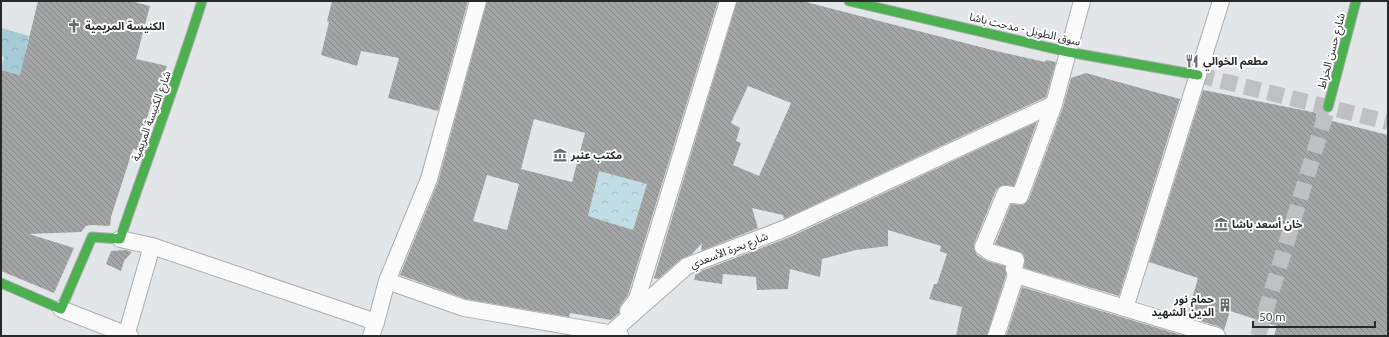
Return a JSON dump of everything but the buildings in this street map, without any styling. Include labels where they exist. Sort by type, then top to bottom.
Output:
[{"type":"street","name":"شارع الكنيسة المريمية","points":[[120,239],[166,105],[183,63],[202,1]]},
{"type":"street","points":[[61,309],[92,237],[120,239],[152,246],[374,329],[387,281],[429,179],[478,1]]},
{"type":"street","points":[[387,281],[464,308],[615,335],[637,299],[728,1]]},
{"type":"street","name":"سوق الطويل - مدحت باشا","points":[[849,1],[1068,52],[1198,75]]},
{"type":"street","points":[[996,336],[1016,275],[1014,269],[1016,260],[990,252],[984,247],[1004,194],[1020,196],[1054,104],[1082,1]]},
{"type":"street","points":[[1125,308],[1221,1]]},
{"type":"street","name":"شارع حسن الخراط","points":[[1328,107],[1356,1]]},
{"type":"street","name":"شارع بحرة الأسعدي","points":[[615,335],[687,266],[786,228],[1054,104]]},
{"type":"street","points":[[1,283],[128,336],[152,246]]},
{"type":"street","points":[[1016,275],[1217,336]]},
{"type":"green space","points":[[1,28],[29,36],[25,53],[99,71],[94,93],[1,70],[4,57],[1,54]]},
{"type":"green space","points":[[599,171],[647,184],[633,230],[588,216]]},
{"type":"tunnel","points":[[1198,75],[1388,122]]},
{"type":"tunnel","points":[[1258,336],[1328,107]]},
{"type":"traffic: fast","points":[[1,283],[61,309],[92,237],[120,239],[202,1]]},
{"type":"traffic: fast","points":[[849,1],[1068,52],[1198,75]]},
{"type":"traffic: fast","points":[[1328,107],[1356,1]]},
{"type":"place","name":"الكنيسة المريمية","points":[[74,26]]},
{"type":"place","name":"مطعم الخوالي","points":[[1192,61]]},
{"type":"place","name":"مكتب عنبر","points":[[560,155]]},
{"type":"place","name":"خان أسعد باشا","points":[[1221,224]]},
{"type":"place","name":"حمام نور الدين الشهيد","points":[[1225,305]]}]
